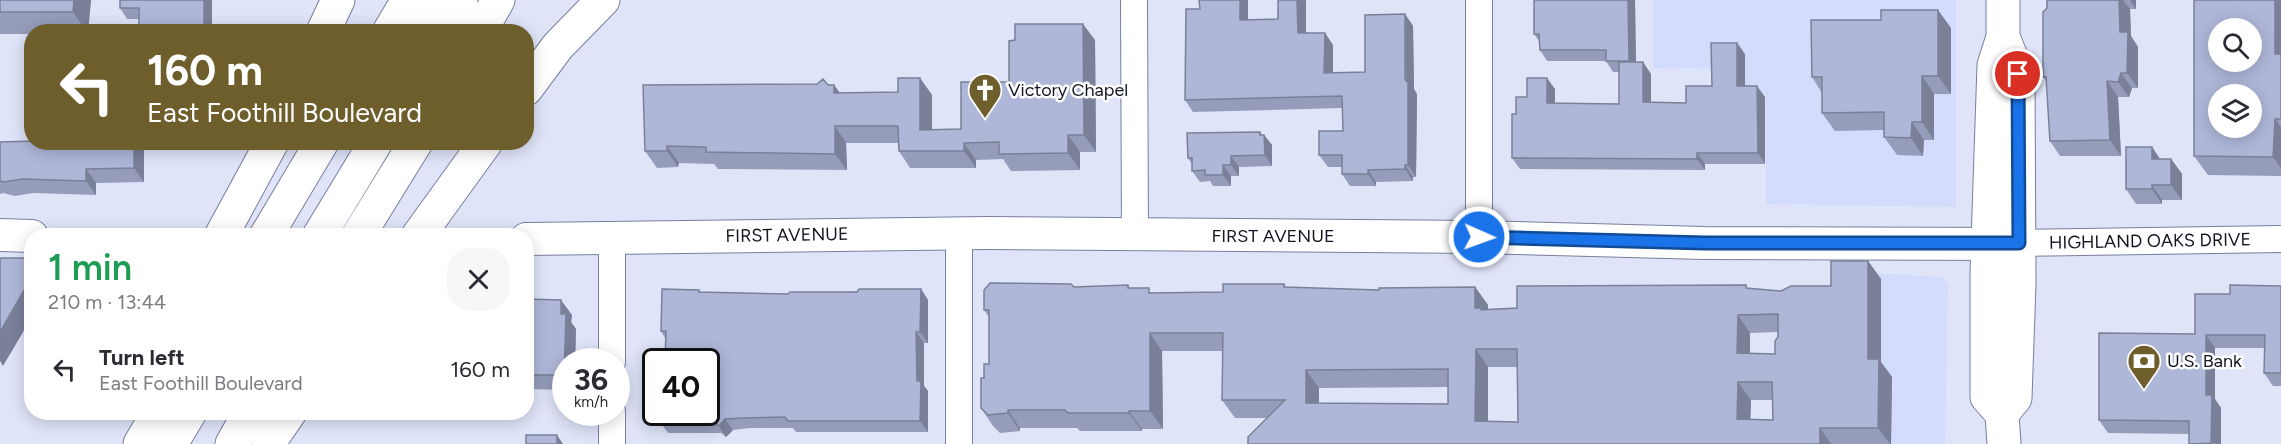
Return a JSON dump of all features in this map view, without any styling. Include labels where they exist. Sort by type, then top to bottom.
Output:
[{"type":"main road","points":[[327,24],[338,0]]},
{"type":"main road","points":[[394,24],[408,0]]},
{"type":"main road","points":[[422,24],[436,0]]},
{"type":"main road","points":[[447,24],[461,0]]},
{"type":"main road","points":[[484,24],[498,0]]},
{"type":"main road","points":[[534,78],[558,46],[603,0]]},
{"type":"main road","points":[[2003,0],[2003,37],[2018,74],[2004,244],[2015,398],[2003,429]]},
{"type":"main road","points":[[225,228],[268,150]]},
{"type":"main road","points":[[273,228],[345,150]]},
{"type":"main road","points":[[302,228],[346,150]]},
{"type":"main road","points":[[322,228],[347,150]]},
{"type":"main road","points":[[363,228],[411,150]]},
{"type":"main road","points":[[424,228],[480,150]]},
{"type":"main road","points":[[118,444],[129,420]]},
{"type":"main road","points":[[140,444],[154,420]]},
{"type":"main road","points":[[171,444],[185,420]]},
{"type":"main road","points":[[195,444],[209,420]]},
{"type":"main road","points":[[232,444],[246,420]]},
{"type":"main road","points":[[268,444],[284,420]]},
{"type":"street","points":[[1134,0],[1135,235]]},
{"type":"street","points":[[1479,0],[1479,237]]},
{"type":"street","points":[[958,444],[959,233]]},
{"type":"street","name":"FIRST AVENUE","points":[[534,239],[959,233],[1479,237],[1705,243],[2004,244]]},
{"type":"street","points":[[0,235],[24,236]]},
{"type":"street","points":[[612,237],[612,348]]},
{"type":"street","name":"HIGHLAND OAKS DRIVE","points":[[2004,244],[2281,239]]},
{"type":"street","points":[[612,426],[612,444]]},
{"type":"shaded area","points":[[1653,0],[1956,0],[1956,207],[1766,204],[1766,95],[1745,94],[1745,50],[1716,50],[1716,69],[1653,68]]},
{"type":"shaded area","points":[[1840,271],[1942,277],[1948,284],[1945,444],[1839,444]]},
{"type":"building","points":[[0,0],[74,0],[73,12],[0,12]]},
{"type":"building","points":[[120,0],[204,0],[204,24],[139,24],[139,8],[120,8]]},
{"type":"building","points":[[1199,0],[1240,0],[1240,20],[1278,19],[1278,0],[1297,0],[1298,33],[1325,33],[1324,73],[1365,72],[1365,15],[1405,14],[1408,165],[1405,165],[1405,169],[1368,170],[1368,174],[1342,174],[1342,155],[1319,155],[1319,131],[1343,131],[1342,96],[1185,100],[1186,9],[1200,9]]},
{"type":"building","points":[[1534,0],[1628,0],[1629,61],[1606,61],[1606,50],[1540,50],[1539,34],[1534,34]]},
{"type":"building","points":[[2047,0],[2119,0],[2120,32],[2128,32],[2127,73],[2121,73],[2118,82],[2107,81],[2110,140],[2050,141],[2046,77],[2043,77],[2043,12],[2047,8]]},
{"type":"building","points":[[2194,0],[2275,0],[2275,54],[2281,54],[2281,119],[2275,119],[2273,157],[2194,156]]},
{"type":"building","points":[[1881,10],[1938,10],[1938,76],[1922,76],[1922,122],[1912,122],[1911,138],[1884,137],[1884,112],[1822,113],[1822,77],[1812,77],[1811,20],[1881,20]]},
{"type":"building","points":[[1015,24],[1083,24],[1084,135],[1068,135],[1068,153],[999,154],[999,142],[964,143],[964,151],[899,151],[898,126],[835,126],[835,154],[706,152],[706,147],[667,146],[667,151],[645,151],[643,85],[817,84],[823,79],[828,85],[834,85],[834,93],[898,92],[898,78],[920,78],[920,130],[961,129],[961,82],[1009,82],[1009,41],[1015,40]]},
{"type":"building","points":[[1711,43],[1737,43],[1737,86],[1757,86],[1758,153],[1697,153],[1697,159],[1512,158],[1512,114],[1516,114],[1516,97],[1527,97],[1527,78],[1547,78],[1547,103],[1619,104],[1619,62],[1643,62],[1643,102],[1686,103],[1686,86],[1712,86]]},
{"type":"building","points":[[1260,132],[1260,135],[1264,135],[1265,155],[1231,156],[1231,165],[1223,165],[1223,175],[1205,175],[1205,170],[1192,171],[1192,158],[1188,158],[1187,133]]},
{"type":"building","points":[[24,141],[24,150],[134,150],[134,168],[86,169],[86,181],[22,179],[4,182],[0,181],[0,142]]},
{"type":"building","points":[[2126,147],[2152,147],[2152,159],[2171,159],[2171,185],[2152,185],[2152,189],[2126,189]]},
{"type":"building","points":[[0,258],[24,258],[24,290],[0,332]]},
{"type":"building","points":[[1831,261],[1868,261],[1868,359],[1879,359],[1878,428],[1820,428],[1820,444],[1248,444],[1248,437],[1285,400],[1222,400],[1223,333],[1150,333],[1150,411],[1068,413],[1065,410],[1008,410],[1008,413],[988,415],[981,408],[981,378],[984,378],[984,364],[989,364],[989,310],[984,310],[984,290],[990,283],[1071,284],[1074,287],[1128,285],[1128,288],[1149,288],[1149,293],[1223,292],[1223,284],[1284,284],[1284,287],[1379,290],[1379,288],[1475,287],[1475,308],[1481,308],[1481,310],[1517,308],[1517,286],[1746,285],[1746,288],[1781,291],[1791,286],[1831,286]],"holes":[[[1778,314],[1775,354],[1737,353],[1738,315]],[[1476,349],[1517,349],[1518,422],[1475,421]],[[1448,369],[1448,404],[1306,403],[1306,370]],[[1738,382],[1772,382],[1773,420],[1737,419]]]},
{"type":"building","points":[[2230,285],[2281,286],[2281,373],[2264,373],[2265,335],[2206,335],[2206,395],[2212,395],[2211,443],[2189,444],[2189,421],[2099,420],[2099,333],[2195,334],[2195,294],[2230,294]]},
{"type":"building","points":[[662,289],[788,294],[790,292],[857,292],[859,289],[921,289],[920,332],[916,332],[917,381],[921,381],[920,421],[788,421],[785,417],[725,419],[720,425],[720,348],[665,348],[666,331],[661,331]]},
{"type":"building","points":[[534,299],[561,300],[561,314],[566,314],[565,348],[552,348],[552,375],[534,375]]},
{"type":"building","points":[[526,435],[557,435],[557,444],[526,444]]},
{"type":"place","name":"Victory Chapel","points":[[985,119]]},
{"type":"place","name":"U.S. Bank","points":[[2144,390]]},
{"type":"route","points":[[1479,237],[1705,243],[1948,245],[2019,243],[2018,74]]}]
